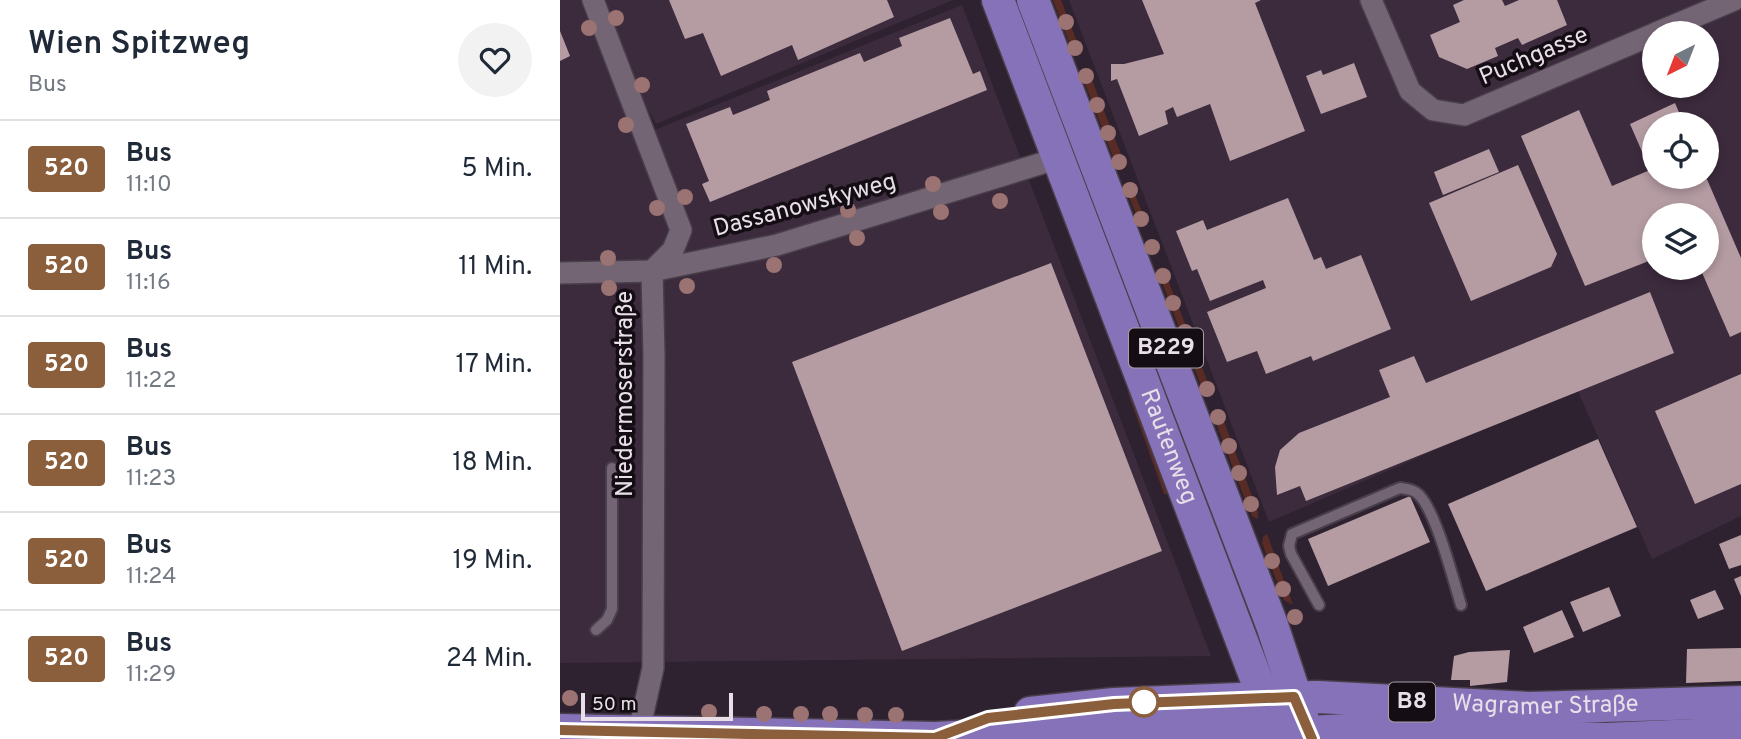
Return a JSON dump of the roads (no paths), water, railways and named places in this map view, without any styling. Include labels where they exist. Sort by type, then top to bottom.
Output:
[{"type":"main road","name":"Rautenweg","points":[[998,0],[1264,698]]},
{"type":"main road","name":"Rautenweg","points":[[1032,0],[1272,625],[1294,697]]},
{"type":"main road","name":"Wagramer Straße","points":[[935,738],[988,718],[1114,704],[1294,697],[1530,708],[1741,702]]},
{"type":"main road","name":"B229","points":[[1294,697],[1310,736]]},
{"type":"main road","name":"B229","points":[[1264,698],[1277,735]]},
{"type":"main road","name":"Wagramer Straße","points":[[560,730],[935,738],[1048,731],[1310,736],[1348,730],[1606,739],[1741,733]]},
{"type":"street","name":"Niedermoserstraße","points":[[593,0],[681,230],[673,250],[652,271],[653,668],[639,731]]},
{"type":"street","name":"Puchgasse","points":[[1371,0],[1410,91],[1433,110],[1464,115],[1642,40]]},
{"type":"street","name":"Puchgasse","points":[[1685,21],[1734,0]]},
{"type":"street","name":"Dassanowskyweg","points":[[560,273],[652,271],[777,246],[1059,158]]},
{"type":"lane","points":[[596,630],[607,620],[612,609],[612,468]]},
{"type":"lane","points":[[1319,605],[1291,554],[1289,546],[1292,534],[1400,488],[1412,490],[1426,505],[1444,550],[1461,605]]}]
